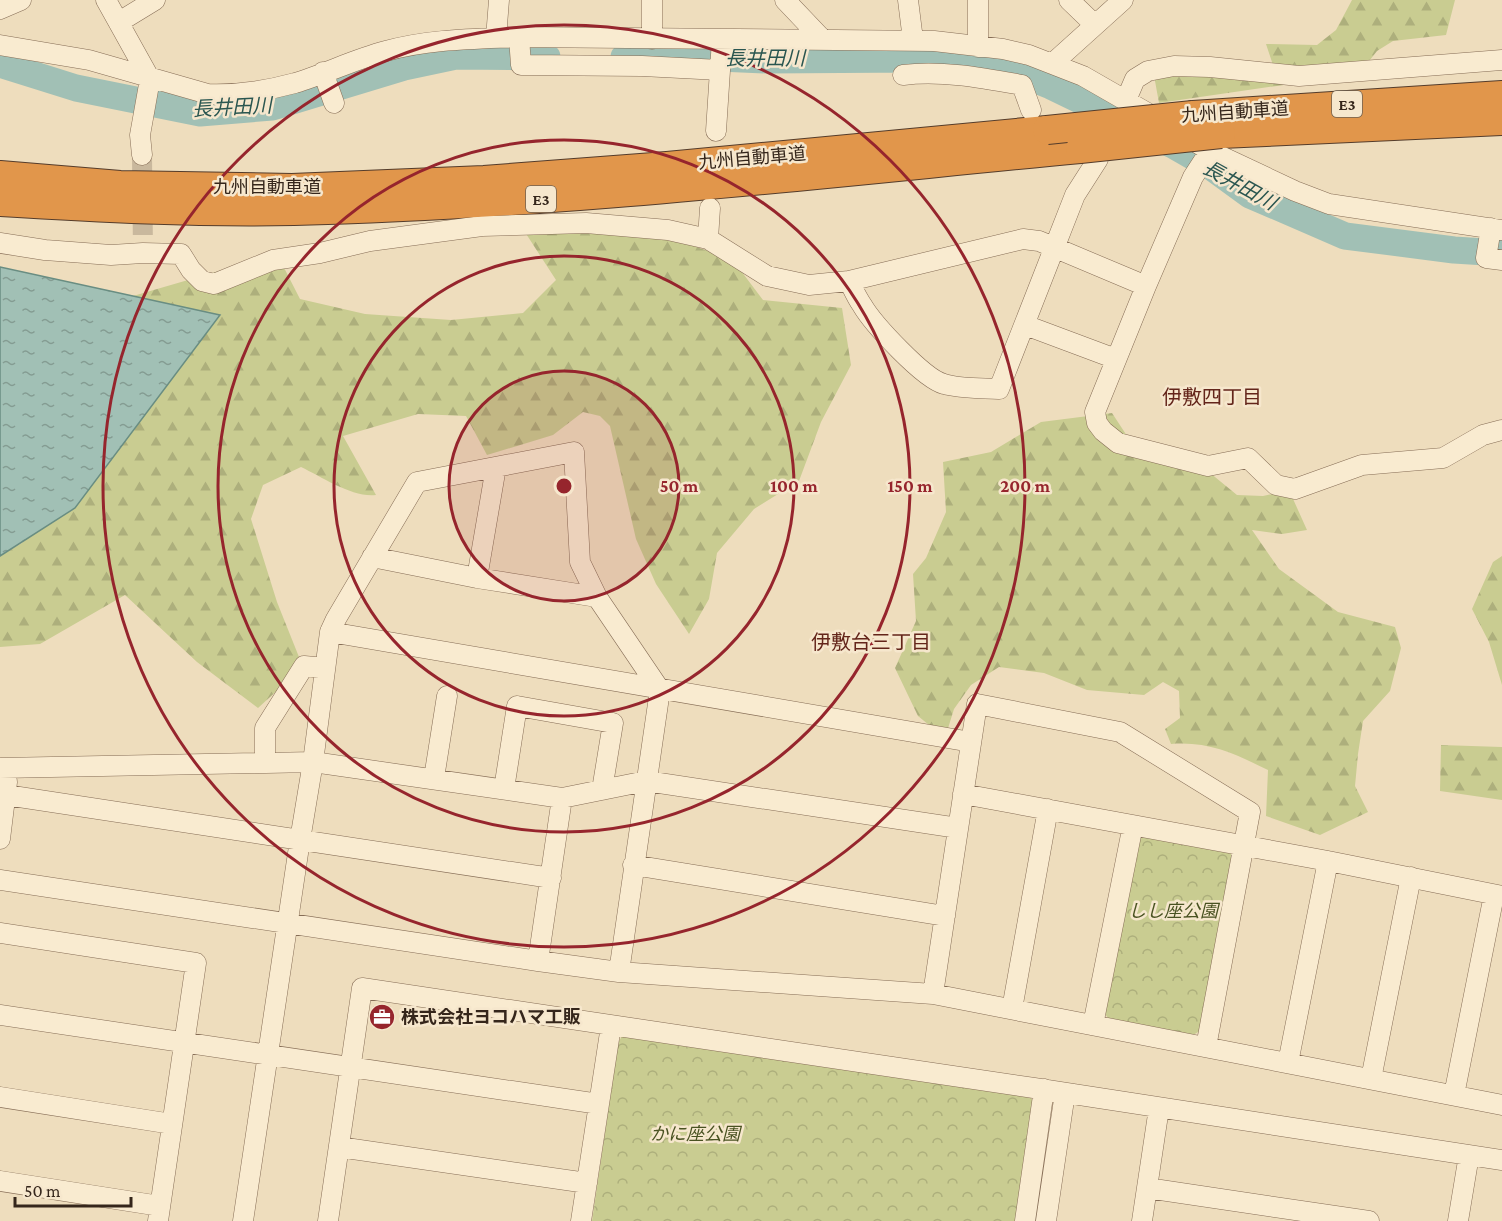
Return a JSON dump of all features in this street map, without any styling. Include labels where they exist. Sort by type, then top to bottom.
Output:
[{"type":"highway","name":"九州自動車道","points":[[0,176],[120,185],[292,188],[484,180],[667,166],[1039,120],[1193,115],[1502,95]]},
{"type":"highway","name":"九州自動車道","points":[[0,202],[151,211],[292,211],[483,204],[1089,154],[1212,147],[1502,121]]},
{"type":"street","points":[[0,9],[21,0]]},
{"type":"street","points":[[106,0],[150,82],[140,135],[142,155]]},
{"type":"street","points":[[119,22],[155,0]]},
{"type":"street","points":[[496,38],[499,0]]},
{"type":"street","points":[[652,0],[652,39]]},
{"type":"street","points":[[785,0],[822,39]]},
{"type":"street","points":[[908,0],[913,40]]},
{"type":"street","points":[[978,0],[978,47]]},
{"type":"street","points":[[1068,0],[1095,25]]},
{"type":"street","points":[[1052,63],[1123,0]]},
{"type":"street","points":[[519,37],[521,65],[642,66],[720,70]]},
{"type":"street","points":[[0,45],[89,60],[150,82],[223,95],[269,90],[386,51],[460,39],[519,37],[913,40],[1003,49],[1029,55],[1083,76],[1295,191],[1329,204],[1497,229],[1494,259]]},
{"type":"street","points":[[716,131],[722,40]]},
{"type":"street","points":[[1029,55],[1022,85],[1039,120]]},
{"type":"street","points":[[1126,100],[1135,79],[1148,71],[1174,66],[1210,67],[1299,76],[1502,60]]},
{"type":"street","points":[[323,72],[334,103]]},
{"type":"street","points":[[903,75],[917,73],[986,78],[1022,85]]},
{"type":"street","points":[[1212,147],[1192,177],[1095,412],[1097,423],[1103,431],[1118,443],[1208,466],[1248,458],[1276,485],[1295,489],[1362,465],[1443,458],[1483,435],[1502,430]]},
{"type":"street","points":[[849,281],[862,306],[878,325],[920,369],[934,380],[945,384],[999,389],[1089,154]]},
{"type":"street","points":[[708,239],[711,208]]},
{"type":"street","points":[[0,243],[45,250],[111,255],[181,254],[191,270],[202,281],[214,284],[273,260],[320,253],[370,241],[482,226],[596,223],[668,230],[708,239],[767,276],[809,285],[849,281],[1023,239],[1040,242],[1146,286]]},
{"type":"street","points":[[1025,325],[1116,358]]},
{"type":"street","points":[[248,1220],[267,1056],[313,762],[330,632],[417,482],[574,452],[580,562],[597,597],[660,690],[619,972]]},
{"type":"street","points":[[477,578],[496,467]]},
{"type":"street","points":[[372,557],[477,578],[597,597]]},
{"type":"street","points":[[330,632],[971,742]]},
{"type":"street","points":[[265,762],[265,728],[298,675],[304,666],[325,668]]},
{"type":"street","points":[[434,778],[447,696]]},
{"type":"street","points":[[933,994],[977,704],[1120,732],[1250,812],[1206,1047]]},
{"type":"street","points":[[504,789],[517,706],[613,723],[602,790]]},
{"type":"street","points":[[0,839],[6,795],[4,768],[265,762],[313,762],[562,798],[646,781],[958,828]]},
{"type":"street","points":[[963,794],[1328,861],[1498,895],[1454,1095]]},
{"type":"street","points":[[6,795],[551,878]]},
{"type":"street","points":[[538,962],[562,798]]},
{"type":"street","points":[[1012,1009],[1048,809]]},
{"type":"street","points":[[1093,1025],[1133,825]]},
{"type":"street","points":[[1288,1063],[1328,861]]},
{"type":"street","points":[[633,865],[945,916]]},
{"type":"street","points":[[1371,1079],[1411,877]]},
{"type":"street","points":[[0,880],[538,962],[619,972],[933,994],[1502,1105]]},
{"type":"street","points":[[0,933],[196,963],[159,1214],[0,1182]]},
{"type":"street","points":[[328,1221],[362,988],[1044,1089],[1502,1160]]},
{"type":"street","points":[[0,1015],[599,1104]]},
{"type":"street","points":[[581,1221],[611,1026]]},
{"type":"street","points":[[1025,1221],[1044,1089]]},
{"type":"street","points":[[1046,1221],[1065,1093]]},
{"type":"street","points":[[0,1098],[172,1124]]},
{"type":"street","points":[[1142,1221],[1159,1108]]},
{"type":"street","points":[[339,1148],[586,1183]]},
{"type":"street","points":[[1458,1221],[1469,1155]]},
{"type":"street","points":[[1146,1188],[1369,1221]]},
{"type":"green space","points":[[1352,0],[1455,0],[1446,35],[1393,41],[1377,51],[1359,74],[1159,103],[1153,70],[1274,68],[1266,44],[1317,45],[1336,30]]},
{"type":"green space","points":[[521,226],[664,236],[732,259],[763,300],[842,308],[851,365],[821,422],[799,481],[754,509],[717,553],[709,599],[689,634],[656,584],[636,539],[610,426],[600,416],[583,412],[553,435],[487,455],[466,416],[418,414],[343,436],[376,495],[348,490],[301,467],[263,485],[251,519],[277,602],[303,667],[258,708],[197,662],[125,595],[40,644],[0,647],[0,556],[22,543],[220,316],[133,296],[277,254],[300,299],[365,314],[451,320],[523,313],[556,280]]},
{"type":"green space","points":[[1112,413],[1133,445],[1204,468],[1237,495],[1263,496],[1289,490],[1307,530],[1282,534],[1252,530],[1279,569],[1338,612],[1395,627],[1401,648],[1390,691],[1363,721],[1358,754],[1355,786],[1368,812],[1320,835],[1266,816],[1268,770],[1233,754],[1210,747],[1171,744],[1165,729],[1180,718],[1179,691],[1163,682],[1144,695],[1087,690],[1044,673],[999,667],[971,685],[954,709],[945,738],[918,716],[895,668],[916,621],[913,574],[926,558],[946,512],[943,462],[991,452],[1041,422]]},
{"type":"green space","points":[[1502,556],[1502,685],[1489,642],[1472,609],[1493,562]]},
{"type":"green space","points":[[1441,745],[1502,747],[1502,800],[1440,791]]},
{"type":"green space","name":"しし座公園","points":[[1145,835],[1230,852],[1234,860],[1200,1031],[1193,1035],[1108,1018],[1103,1011],[1137,840]]},
{"type":"green space","name":"かに座公園","points":[[622,1036],[1030,1096],[1035,1105],[1016,1221],[592,1221],[618,1043]]},
{"type":"water","points":[[0,267],[220,315],[75,508],[0,556]]},
{"type":"waterway","name":"長井田川","points":[[0,64],[76,88],[200,113],[272,107],[404,67],[456,56],[547,57]]},
{"type":"waterway","name":"長井田川","points":[[624,57],[766,60],[916,59],[1001,66],[1051,86],[1173,145],[1213,168],[1250,195],[1345,236],[1454,250],[1502,253]]},
{"type":"tunnel","points":[[142,155],[143,253]]},
{"type":"place","name":"株式会社ヨコハマ工販","points":[[382,1017]]},
{"type":"district","name":"伊敷四丁目","points":[[1212,397]]},
{"type":"district","name":"伊敷台三丁目","points":[[871,642]]}]
